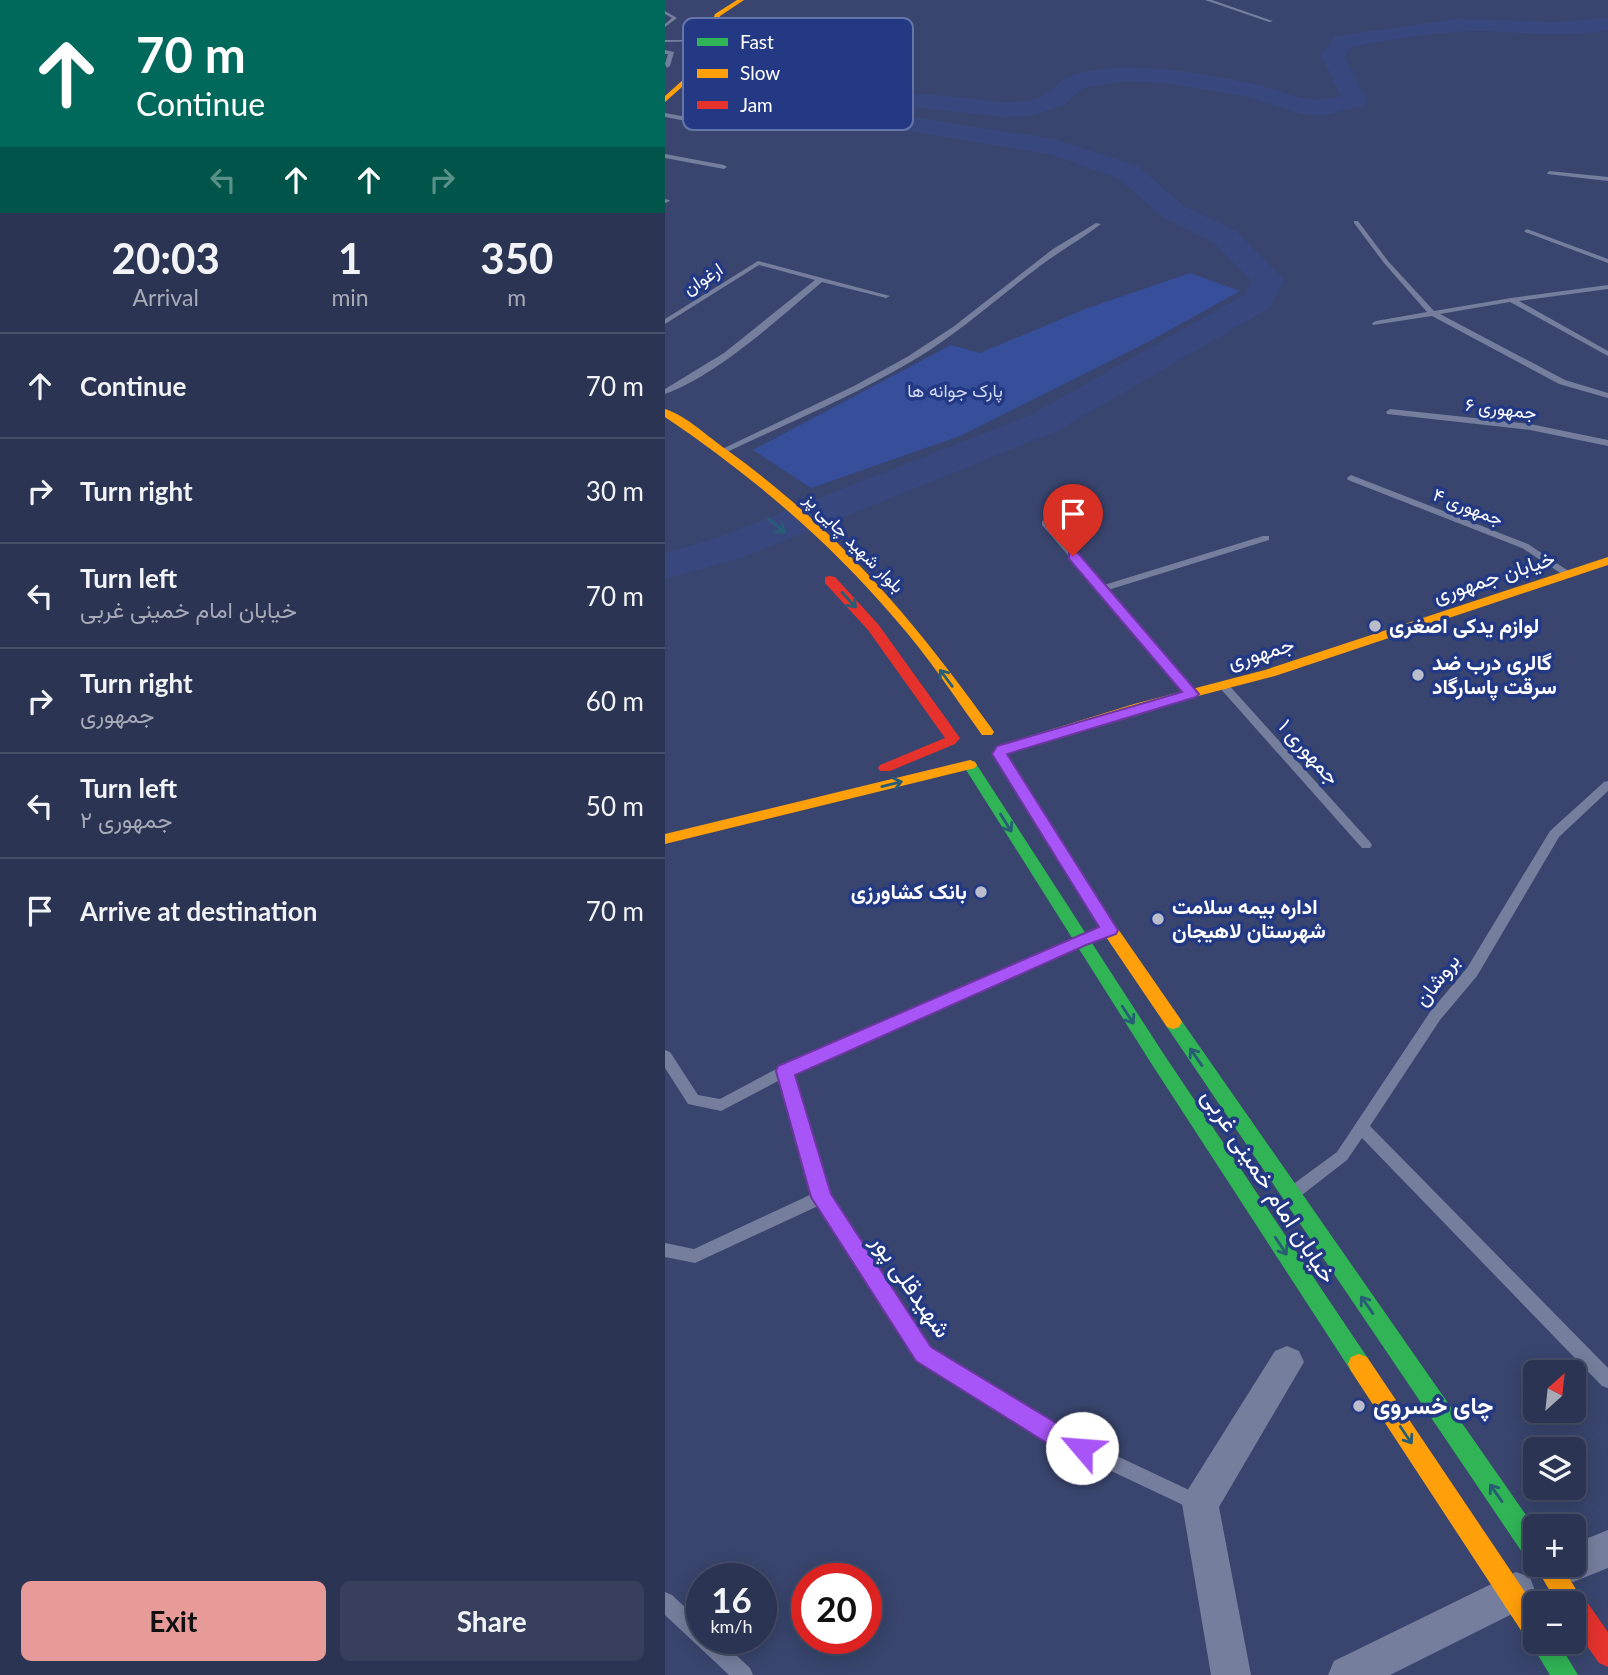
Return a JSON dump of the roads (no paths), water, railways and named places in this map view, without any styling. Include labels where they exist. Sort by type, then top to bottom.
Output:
[{"type":"main road","points":[[716,18],[741,0]]},
{"type":"main road","points":[[665,100],[683,84]]},
{"type":"main road","name":"بلوار شهید چایی پز","points":[[665,412],[722,451],[829,541],[902,618],[989,733]]},
{"type":"main road","name":"خیابان جمهوری","points":[[1392,632],[1608,561]]},
{"type":"main road","name":"بلوار شهید چایی پز","points":[[821,569],[873,627],[951,740]]},
{"type":"main road","name":"جمهوری","points":[[1000,752],[1139,707],[1270,673],[1392,632]]},
{"type":"main road","name":"جمهوری","points":[[989,733],[1139,707]]},
{"type":"main road","points":[[665,839],[987,763],[1000,752],[999,739],[989,733],[971,731],[778,812]]},
{"type":"main road","points":[[951,740],[947,751],[950,757],[970,765]]},
{"type":"main road","name":"خیابان امام خمینی غربی","points":[[1000,752],[1523,1612]]},
{"type":"main road","name":"خیابان امام خمینی غربی","points":[[970,765],[1080,941],[1274,1202],[1523,1521]]},
{"type":"main road","name":"خیابان امام خمینی غربی","points":[[1586,1623],[1608,1654]]},
{"type":"main road","points":[[1551,1654],[1565,1675]]},
{"type":"street","points":[[1231,1675],[1201,1504],[1287,1362]]},
{"type":"street","points":[[1586,1554],[1608,1549]]},
{"type":"street","points":[[1348,1675],[1511,1594],[1534,1577]]},
{"type":"lane","points":[[1207,0],[1271,21]]},
{"type":"lane","points":[[665,12],[674,18],[665,26]]},
{"type":"lane","points":[[665,41],[683,41]]},
{"type":"lane","points":[[665,52],[671,51],[667,66]]},
{"type":"lane","points":[[665,115],[683,118]]},
{"type":"lane","points":[[665,156],[724,167]]},
{"type":"lane","points":[[1549,173],[1608,179]]},
{"type":"lane","points":[[1356,222],[1432,313],[1562,382],[1608,396]]},
{"type":"lane","points":[[722,451],[877,379],[936,343],[1067,241],[1098,224]]},
{"type":"lane","points":[[1527,231],[1608,261]]},
{"type":"lane","name":"ارغوان","points":[[665,322],[758,263],[821,279]]},
{"type":"lane","points":[[665,392],[694,377],[770,322],[821,279],[886,296]]},
{"type":"lane","points":[[1376,323],[1608,287]]},
{"type":"lane","points":[[1511,300],[1608,354]]},
{"type":"lane","name":"جمهوری ۶","points":[[1390,412],[1530,427],[1608,443]]},
{"type":"lane","name":"جمهوری ۴","points":[[1351,478],[1525,545],[1568,574]]},
{"type":"lane","points":[[1045,523],[1191,694]]},
{"type":"lane","points":[[1102,589],[1266,538]]},
{"type":"lane","name":"جمهوری ۱","points":[[1223,685],[1366,845]]},
{"type":"lane","name":"بروشان","points":[[1274,1202],[1342,1156],[1435,1016],[1472,972],[1555,834],[1608,785]]},
{"type":"lane","points":[[665,1056],[693,1100],[721,1105],[785,1071],[1110,930]]},
{"type":"lane","points":[[665,1250],[695,1256],[821,1197],[785,1071]]},
{"type":"lane","points":[[1361,1127],[1608,1380]]},
{"type":"lane","name":"شهیدقلی پور","points":[[821,1197],[923,1354],[1058,1437],[1201,1504]]},
{"type":"lane","points":[[665,1602],[686,1621]]},
{"type":"lane","points":[[721,1654],[743,1675]]},
{"type":"waterway","points":[[913,102],[1005,109],[1031,108],[1055,100],[1076,82],[1125,74],[1164,76],[1252,91],[1302,107],[1322,109],[1355,100],[1332,55],[1344,41],[1457,25],[1574,29],[1608,24]]},
{"type":"waterway","points":[[665,566],[729,548],[1044,423],[1259,300],[1268,280],[1225,237],[1174,212],[1128,172],[1054,147],[913,125]]},
{"type":"place","name":"لوازم یدکی اصغری","points":[[1375,626]]},
{"type":"place","name":"گالری درب ضد سرقت پاسارگاد","points":[[1418,675]]},
{"type":"place","name":"بانک کشاورزی","points":[[981,892]]},
{"type":"place","name":"اداره بیمه سلامت شهرستان لاهیجان","points":[[1158,919]]},
{"type":"place","name":"چای خسروی","points":[[1359,1406]]},
{"type":"park label","name":"پارک جوانه ها","points":[[955,391]]}]
